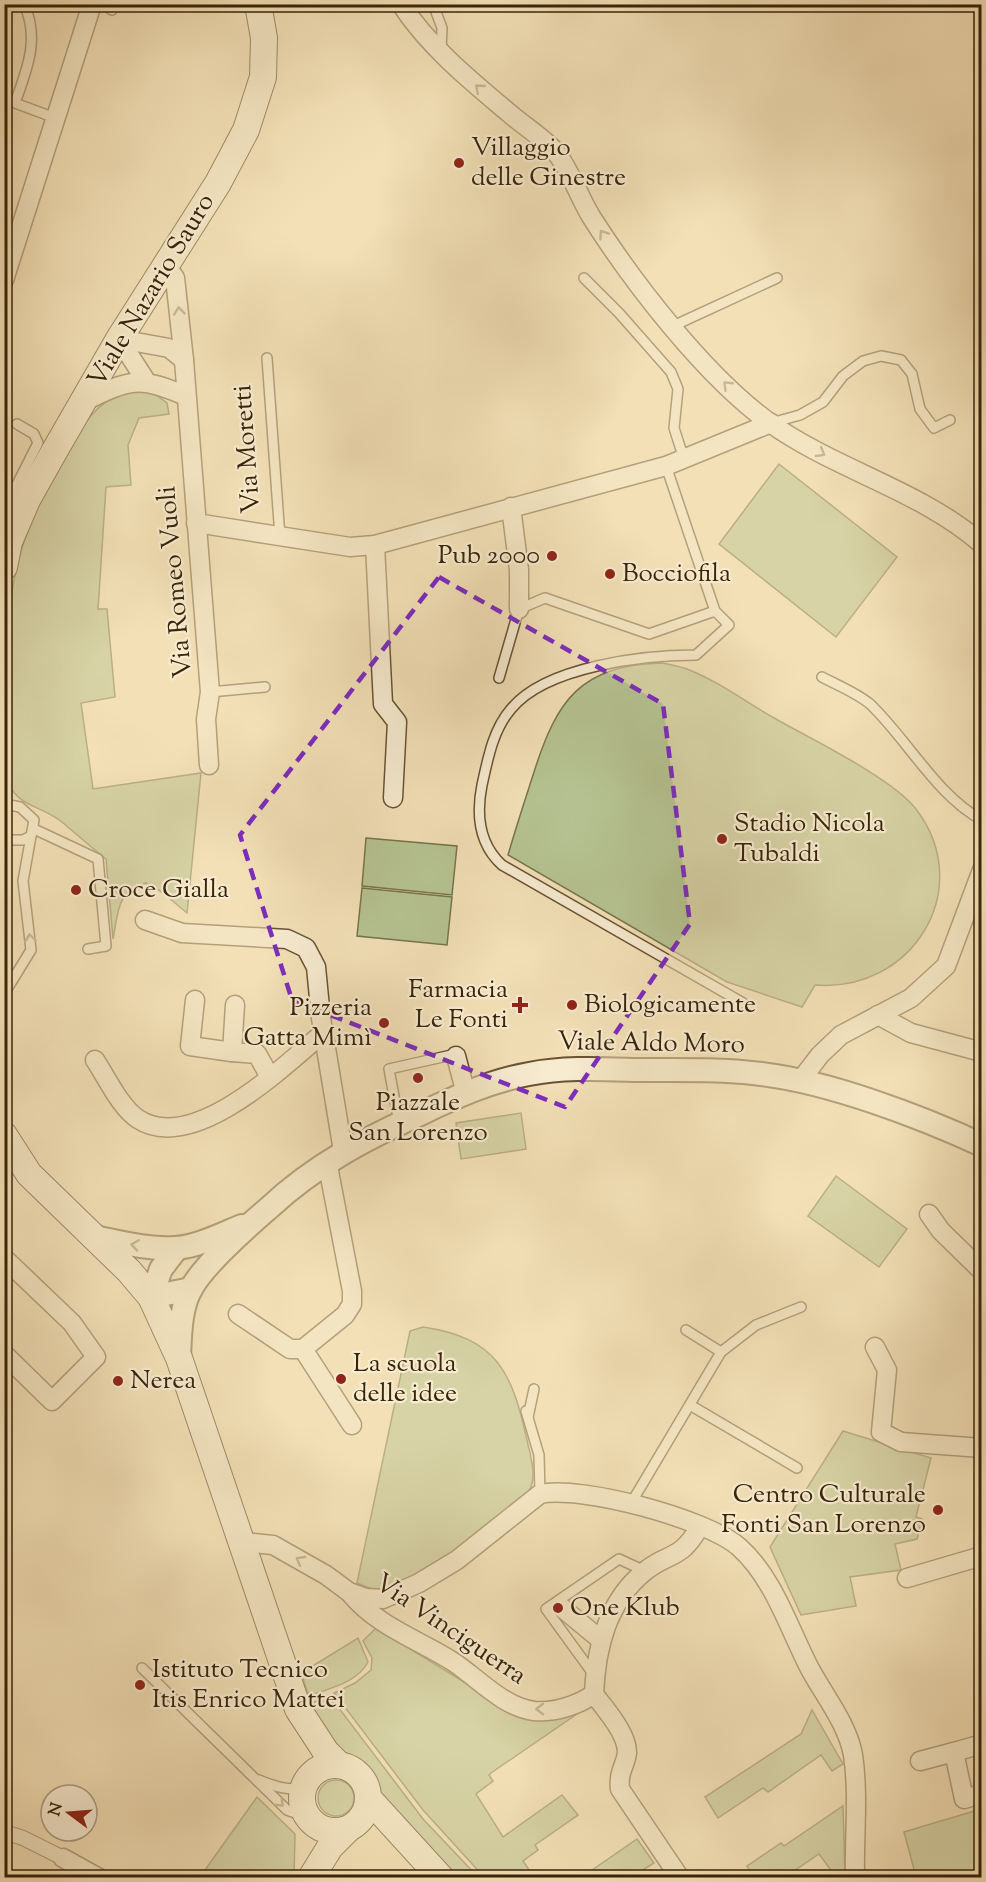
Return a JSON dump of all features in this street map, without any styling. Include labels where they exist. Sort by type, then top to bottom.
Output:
[{"type":"main road","name":"Viale Nazario Sauro","points":[[4,567],[7,538],[27,500],[119,339],[218,183],[246,130],[262,77],[264,38],[258,4]]},
{"type":"main road","points":[[4,1135],[29,1174],[151,1297],[180,1358],[298,1709],[305,1742],[305,1784],[302,1801],[309,1818],[309,1878]]},
{"type":"main road","points":[[298,1709],[326,1752],[339,1765],[358,1773],[366,1785],[369,1799],[441,1878]]},
{"type":"main road","points":[[305,1784],[317,1770],[339,1765]]},
{"type":"main road","points":[[309,1878],[330,1847],[364,1815],[369,1799]]},
{"type":"main road","points":[[309,1818],[330,1831],[349,1828],[393,1839],[417,1854]]},
{"type":"street","points":[[4,280],[92,4]]},
{"type":"street","points":[[401,4],[411,19],[469,79],[553,150],[572,175],[598,226],[624,264],[701,359],[771,423],[834,460],[956,521],[981,544]]},
{"type":"street","name":"Via Romeo Vuoli","points":[[166,265],[175,278],[184,360],[210,692],[206,718],[209,765]]},
{"type":"street","points":[[119,339],[169,348],[184,360]]},
{"type":"street","points":[[119,339],[146,381]]},
{"type":"street","points":[[85,401],[116,386],[146,381],[186,396]]},
{"type":"street","name":"Via Moretti","points":[[196,523],[350,547],[375,545],[666,465],[771,423]]},
{"type":"street","points":[[512,507],[519,570],[519,609]]},
{"type":"street","points":[[375,545],[382,704],[397,722],[393,798]]},
{"type":"street","points":[[800,1081],[820,1055],[842,1035],[911,998],[946,966],[981,870]]},
{"type":"street","points":[[145,920],[182,933],[278,938],[301,945],[311,954],[316,967],[352,1304],[345,1315],[303,1349],[290,1349],[238,1314]]},
{"type":"street","points":[[195,1000],[190,1046],[257,1054],[270,1077]]},
{"type":"street","points":[[232,1052],[235,1005]]},
{"type":"street","points":[[878,1015],[911,1033],[981,1052]]},
{"type":"street","points":[[95,1060],[136,1118],[158,1127],[186,1126],[219,1112],[270,1077],[323,1033]]},
{"type":"street","points":[[456,1056],[466,1094]]},
{"type":"street","name":"Viale Aldo Moro","points":[[191,1288],[254,1220],[286,1192],[335,1156],[399,1123],[466,1094],[528,1074],[576,1069],[726,1071],[800,1081],[893,1110],[981,1144]]},
{"type":"street","points":[[929,1214],[941,1232],[981,1271]]},
{"type":"street","name":"Viale Aldo Moro","points":[[94,1237],[140,1246],[177,1248],[209,1240],[254,1220]]},
{"type":"street","points":[[151,1297],[160,1269],[177,1248]]},
{"type":"street","points":[[4,1258],[72,1323],[96,1357],[52,1401],[4,1354]]},
{"type":"street","points":[[151,1297],[191,1288],[181,1333],[180,1358]]},
{"type":"street","points":[[875,1347],[887,1370],[881,1432],[902,1442],[981,1448]]},
{"type":"street","points":[[303,1349],[352,1425]]},
{"type":"street","points":[[242,1542],[273,1545],[326,1575],[349,1592],[366,1598],[383,1599],[419,1583],[481,1543],[540,1494],[555,1491],[608,1497],[700,1526],[740,1548],[759,1571],[774,1595],[853,1752],[856,1786],[855,1878]]},
{"type":"street","points":[[680,1878],[620,1790],[619,1777],[627,1751],[625,1741],[595,1685],[601,1640],[618,1599],[645,1571],[677,1554],[690,1544],[700,1526]]},
{"type":"street","points":[[907,1578],[981,1556]]},
{"type":"street","name":"Via Vinciguerra","points":[[349,1592],[369,1614],[450,1660],[513,1705],[535,1711],[580,1704],[595,1685]]},
{"type":"street","points":[[561,1607],[601,1640]]},
{"type":"street","points":[[920,1761],[981,1744]]},
{"type":"street","points":[[954,1752],[964,1799],[981,1794]]},
{"type":"street","points":[[4,1832],[23,1838],[99,1878]]},
{"type":"lane","points":[[433,4],[442,28],[441,51]]},
{"type":"lane","points":[[25,8],[33,39],[30,61],[15,103],[55,118]]},
{"type":"lane","points":[[673,326],[777,278]]},
{"type":"lane","points":[[584,279],[619,313],[671,372],[678,389],[674,428],[684,459]]},
{"type":"lane","points":[[771,423],[800,415],[823,402],[843,376],[863,361],[881,356],[901,360],[912,374],[920,409],[934,428],[950,420]]},
{"type":"lane","name":"Via Moretti","points":[[267,358],[280,537]]},
{"type":"lane","points":[[4,510],[38,442],[34,434],[17,424]]},
{"type":"lane","points":[[666,465],[715,611],[729,625],[696,655],[658,655],[622,660],[573,673],[535,690],[512,707],[501,724],[489,752],[478,814],[489,853],[502,865],[743,1003]]},
{"type":"lane","points":[[499,678],[519,609],[545,598],[649,634],[715,611]]},
{"type":"lane","points":[[822,677],[868,703],[953,798],[970,814],[981,820]]},
{"type":"lane","points":[[210,692],[265,687]]},
{"type":"lane","points":[[4,804],[20,807],[34,820],[23,881],[32,950],[4,994]]},
{"type":"lane","points":[[4,840],[23,840],[33,832]]},
{"type":"lane","points":[[33,832],[98,859],[106,946],[88,949]]},
{"type":"lane","points":[[399,1123],[389,1069],[456,1054],[456,1056]]},
{"type":"lane","points":[[630,1505],[721,1352],[756,1325],[801,1307]]},
{"type":"lane","points":[[686,1330],[721,1352]]},
{"type":"lane","points":[[534,1389],[527,1414],[539,1455],[540,1494]]},
{"type":"lane","points":[[690,1405],[797,1468]]},
{"type":"lane","points":[[595,1685],[546,1609],[619,1559],[645,1571]]},
{"type":"lane","points":[[142,1668],[287,1810],[309,1818]]},
{"type":"lane","points":[[257,1779],[280,1788],[305,1784]]},
{"type":"highlighted area","points":[[439,577],[663,704],[690,924],[565,1107],[292,1000],[240,835]]},
{"type":"green space","points":[[125,391],[151,391],[167,403],[169,414],[139,418],[128,445],[131,485],[106,487],[98,609],[107,609],[115,697],[81,703],[93,789],[201,773],[187,913],[162,892],[146,883],[136,887],[124,898],[118,912],[113,939],[106,859],[62,822],[22,800],[10,787],[5,776],[5,661],[15,575],[30,524],[46,490],[89,418],[103,404]]},
{"type":"green space","points":[[779,464],[897,557],[836,637],[719,544]]},
{"type":"green space","name":"Stadio Nicola Tubaldi","points":[[660,663],[687,669],[721,686],[870,772],[905,797],[916,809],[933,840],[940,871],[936,902],[925,930],[906,954],[880,972],[850,983],[815,985],[802,1007],[727,982],[508,855],[543,747],[563,707],[591,680],[610,671]]},
{"type":"green space","points":[[366,838],[457,846],[452,895],[362,886]]},
{"type":"green space","points":[[362,888],[452,897],[447,945],[357,936]]},
{"type":"green space","points":[[521,1113],[526,1149],[461,1159],[456,1123]]},
{"type":"green space","points":[[836,1176],[907,1229],[879,1267],[808,1216]]},
{"type":"green space","points":[[423,1327],[448,1332],[469,1340],[498,1362],[515,1396],[521,1416],[532,1464],[532,1483],[530,1489],[510,1511],[475,1538],[410,1579],[376,1591],[357,1583],[410,1331]]},
{"type":"green space","points":[[843,1431],[931,1458],[916,1517],[922,1519],[917,1539],[895,1544],[901,1570],[850,1577],[856,1606],[801,1615],[770,1547]]},
{"type":"green space","points":[[376,1628],[513,1712],[539,1718],[577,1714],[491,1773],[489,1775],[493,1781],[476,1794],[503,1837],[562,1795],[578,1815],[535,1845],[538,1850],[523,1861],[534,1877],[484,1877],[423,1810],[334,1693],[355,1683],[371,1670],[372,1658],[363,1641]]},
{"type":"green space","points":[[358,1638],[368,1662],[363,1669],[342,1684],[309,1696],[301,1673]]},
{"type":"green space","points":[[329,1695],[423,1819],[478,1877],[456,1877],[382,1803],[376,1780],[369,1770],[357,1760],[338,1752],[310,1704]]},
{"type":"green space","points":[[812,1710],[843,1764],[832,1771],[821,1755],[768,1792],[763,1788],[718,1818],[705,1797],[801,1734]]},
{"type":"green space","points":[[336,1780],[349,1785],[354,1798],[349,1811],[336,1816],[323,1811],[318,1798],[323,1785]]},
{"type":"green space","points":[[257,1797],[295,1834],[294,1877],[200,1877]]},
{"type":"green space","points":[[843,1806],[845,1877],[836,1877],[819,1854],[785,1877],[753,1877],[747,1866],[781,1843],[784,1846]]},
{"type":"green space","points":[[981,1809],[981,1877],[916,1877],[904,1832]]},
{"type":"green space","points":[[637,1839],[654,1863],[632,1877],[582,1877]]},
{"type":"place","name":"Villaggio delle Ginestre","points":[[459,163]]},
{"type":"place","name":"Pub 2000","points":[[552,556]]},
{"type":"place","name":"Bocciofila","points":[[610,574]]},
{"type":"place","name":"Stadio Nicola Tubaldi","points":[[722,839]]},
{"type":"place","name":"Croce Gialla","points":[[76,890]]},
{"type":"place","name":"Farmacia Le Fonti","points":[[520,1005]]},
{"type":"place","name":"Biologicamente","points":[[572,1005]]},
{"type":"place","name":"Pizzeria Gatta Mimì","points":[[384,1023]]},
{"type":"place","name":"Piazzale San Lorenzo","points":[[418,1078]]},
{"type":"place","name":"La scuola delle idee","points":[[341,1379]]},
{"type":"place","name":"Nerea","points":[[118,1381]]},
{"type":"place","name":"Centro Culturale Fonti San Lorenzo","points":[[938,1510]]},
{"type":"place","name":"One Klub","points":[[558,1608]]},
{"type":"place","name":"Istituto Tecnico Itis Enrico Mattei","points":[[140,1685]]}]
